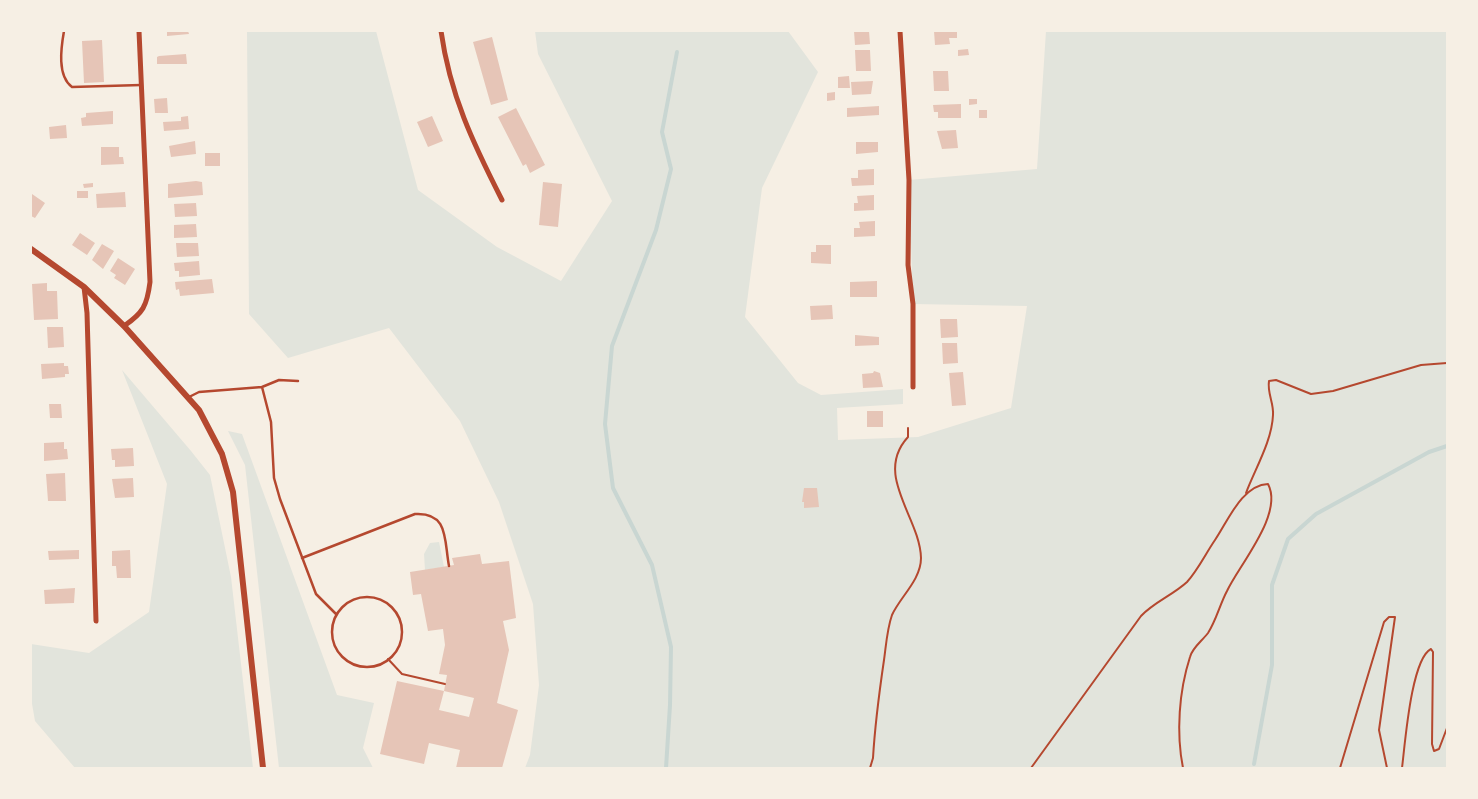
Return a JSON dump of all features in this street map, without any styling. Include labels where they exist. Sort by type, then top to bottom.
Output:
[{"type":"street","points":[[124,326],[140,315],[148,296],[150,282],[139,31]]},
{"type":"street","points":[[441,31],[451,84],[461,116],[502,200]]},
{"type":"street","points":[[900,31],[909,180],[908,264],[913,304],[914,387]]},
{"type":"street","points":[[31,249],[84,287],[124,326],[188,398],[210,429],[222,454],[232,492],[263,768]]},
{"type":"street","points":[[84,287],[88,323],[96,621]]},
{"type":"lane","points":[[64,31],[62,68],[66,83],[72,88],[141,85]]},
{"type":"lane","points":[[188,398],[199,392],[262,387],[280,380],[298,380]]},
{"type":"lane","points":[[262,387],[271,422],[274,478],[316,594],[336,614]]},
{"type":"lane","points":[[302,558],[415,514],[429,514],[436,517],[442,525],[449,566]]},
{"type":"lane","points":[[367,596],[379,598],[390,604],[399,617],[402,629],[401,641],[396,652],[378,665],[366,667],[353,664],[336,649],[332,638],[332,626],[336,614],[344,604],[355,598],[367,596]]},
{"type":"path","points":[[1031,768],[1141,616],[1148,608],[1169,597],[1188,580],[1245,494],[1268,438],[1273,415],[1268,390],[1270,380],[1276,380],[1311,394],[1334,391],[1421,365],[1447,363]]},
{"type":"path","points":[[870,768],[873,758],[877,694],[892,615],[911,586],[921,560],[917,535],[904,507],[894,472],[895,462],[903,443],[908,437],[908,428]]},
{"type":"path","points":[[1183,768],[1179,732],[1190,655],[1209,632],[1228,589],[1261,534],[1272,506],[1272,492],[1268,484],[1260,485],[1245,494]]},
{"type":"path","points":[[1340,768],[1384,622],[1388,617],[1395,618],[1378,730],[1387,768]]},
{"type":"path","points":[[1402,768],[1412,693],[1420,664],[1426,652],[1430,649],[1433,652],[1431,718],[1434,751],[1439,750],[1447,728]]},
{"type":"path","points":[[388,659],[402,674],[445,684]]},
{"type":"shaded area","points":[[247,31],[376,31],[418,190],[497,247],[561,281],[612,201],[538,54],[535,31],[788,31],[818,72],[762,188],[745,317],[798,383],[821,395],[903,389],[903,404],[837,408],[838,440],[918,437],[1011,408],[1027,306],[913,304],[909,180],[1037,169],[1046,31],[1447,31],[1447,768],[525,768],[530,755],[539,685],[533,604],[499,502],[460,421],[389,328],[288,358],[249,314]]},
{"type":"shaded area","points":[[122,370],[210,475],[231,577],[253,768],[75,768],[35,721],[31,698],[31,644],[89,653],[149,612],[167,484]]},
{"type":"shaded area","points":[[228,431],[242,434],[337,695],[374,703],[363,748],[373,768],[279,768],[245,465]]},
{"type":"shaded area","points":[[439,542],[444,567],[425,570],[424,554],[430,543]]},
{"type":"building","points":[[167,31],[188,31],[189,34],[167,36]]},
{"type":"building","points":[[854,31],[869,31],[870,44],[855,45]]},
{"type":"building","points":[[934,31],[957,31],[957,38],[949,38],[950,44],[935,45]]},
{"type":"building","points":[[492,37],[508,100],[491,105],[473,42]]},
{"type":"building","points":[[102,40],[104,82],[84,83],[82,41]]},
{"type":"building","points":[[968,49],[969,55],[958,56],[958,50]]},
{"type":"building","points":[[855,50],[870,50],[871,71],[856,71]]},
{"type":"building","points":[[186,54],[187,64],[157,64],[157,57],[159,56]]},
{"type":"building","points":[[933,71],[948,71],[949,91],[934,91]]},
{"type":"building","points":[[849,76],[850,88],[838,88],[838,77]]},
{"type":"building","points":[[873,81],[871,94],[852,95],[851,82]]},
{"type":"building","points":[[835,92],[835,100],[827,101],[827,93]]},
{"type":"building","points":[[167,98],[168,113],[155,113],[154,99]]},
{"type":"building","points":[[969,99],[977,99],[977,104],[969,105]]},
{"type":"building","points":[[961,104],[961,118],[938,118],[938,112],[934,112],[933,105]]},
{"type":"building","points":[[879,106],[879,115],[847,117],[847,108]]},
{"type":"building","points":[[516,108],[545,165],[530,173],[526,164],[523,166],[498,117]]},
{"type":"building","points":[[979,110],[987,110],[987,118],[979,118]]},
{"type":"building","points":[[113,111],[113,124],[82,126],[81,118],[86,117],[86,113]]},
{"type":"building","points":[[188,116],[189,129],[164,131],[163,122],[181,121],[181,117]]},
{"type":"building","points":[[432,116],[443,141],[428,147],[417,122]]},
{"type":"building","points":[[66,125],[67,138],[50,139],[49,127]]},
{"type":"building","points":[[956,130],[958,148],[942,149],[937,131]]},
{"type":"building","points":[[195,141],[196,154],[171,157],[169,146]]},
{"type":"building","points":[[856,142],[878,142],[878,152],[856,154]]},
{"type":"building","points":[[101,147],[119,147],[119,157],[123,157],[124,164],[101,165]]},
{"type":"building","points":[[205,153],[220,153],[220,166],[205,166]]},
{"type":"building","points":[[874,169],[874,185],[852,186],[851,178],[858,178],[858,170]]},
{"type":"building","points":[[202,182],[203,195],[168,198],[168,184]]},
{"type":"building","points":[[543,182],[562,184],[558,227],[539,225]]},
{"type":"building","points":[[93,183],[93,187],[84,188],[83,184]]},
{"type":"building","points":[[77,191],[88,191],[88,198],[77,198]]},
{"type":"building","points":[[125,192],[126,207],[97,208],[96,194]]},
{"type":"building","points":[[32,194],[45,203],[35,218],[31,216]]},
{"type":"building","points":[[874,195],[874,210],[854,211],[854,203],[858,203],[857,196]]},
{"type":"building","points":[[196,203],[197,216],[175,217],[174,204]]},
{"type":"building","points":[[875,221],[875,236],[854,237],[854,228],[860,228],[859,222]]},
{"type":"building","points":[[196,224],[197,237],[174,238],[174,225]]},
{"type":"building","points":[[80,233],[95,243],[87,255],[72,245]]},
{"type":"building","points":[[176,243],[198,243],[199,256],[177,257]]},
{"type":"building","points":[[102,244],[114,251],[103,269],[92,260]]},
{"type":"building","points":[[816,245],[831,245],[831,264],[811,263],[811,252],[816,252]]},
{"type":"building","points":[[118,258],[135,269],[125,285],[114,278],[116,275],[110,271]]},
{"type":"building","points":[[199,261],[200,275],[179,277],[179,271],[175,271],[174,263]]},
{"type":"building","points":[[212,279],[214,293],[180,296],[179,289],[176,290],[175,282]]},
{"type":"building","points":[[877,281],[877,297],[850,297],[850,282]]},
{"type":"building","points":[[47,283],[47,291],[57,291],[58,319],[34,320],[32,284]]},
{"type":"building","points":[[832,305],[833,319],[811,320],[810,306]]},
{"type":"building","points":[[940,319],[957,319],[958,337],[941,338]]},
{"type":"building","points":[[47,327],[63,327],[64,347],[48,348]]},
{"type":"building","points":[[855,335],[879,337],[879,345],[855,346]]},
{"type":"building","points":[[942,343],[957,343],[958,363],[943,364]]},
{"type":"building","points":[[64,363],[64,366],[68,366],[69,374],[65,374],[65,377],[42,379],[41,364]]},
{"type":"building","points":[[874,371],[880,373],[883,387],[863,388],[862,374],[873,373]]},
{"type":"building","points":[[963,372],[966,405],[952,406],[949,373]]},
{"type":"building","points":[[49,404],[61,404],[62,418],[50,418]]},
{"type":"building","points":[[867,411],[883,411],[883,427],[867,427]]},
{"type":"building","points":[[64,442],[64,449],[67,449],[68,459],[44,461],[44,443]]},
{"type":"building","points":[[133,448],[134,466],[115,467],[115,460],[112,460],[111,449]]},
{"type":"building","points":[[65,473],[66,501],[48,501],[46,474]]},
{"type":"building","points":[[133,478],[134,497],[115,498],[112,479]]},
{"type":"building","points":[[804,488],[817,488],[819,507],[804,508],[804,502],[802,502]]},
{"type":"building","points":[[79,550],[79,559],[49,560],[48,551]]},
{"type":"building","points":[[130,550],[131,578],[117,578],[116,566],[112,566],[112,551]]},
{"type":"building","points":[[480,554],[482,564],[509,561],[516,618],[503,621],[509,650],[497,703],[518,710],[502,768],[456,768],[460,750],[429,743],[424,764],[380,754],[397,681],[444,691],[447,675],[439,674],[445,645],[443,629],[428,631],[421,594],[413,595],[410,572],[454,565],[452,558]],"holes":[[[444,691],[474,698],[469,717],[439,710]]]},
{"type":"building","points":[[75,588],[74,603],[45,604],[44,590]]},
{"type":"waterway","points":[[666,768],[671,647],[652,565],[613,488],[605,424],[612,346],[656,230],[671,169],[662,132],[677,52]]},
{"type":"waterway","points":[[1254,764],[1272,665],[1272,585],[1288,539],[1316,514],[1429,452],[1447,446]]}]
